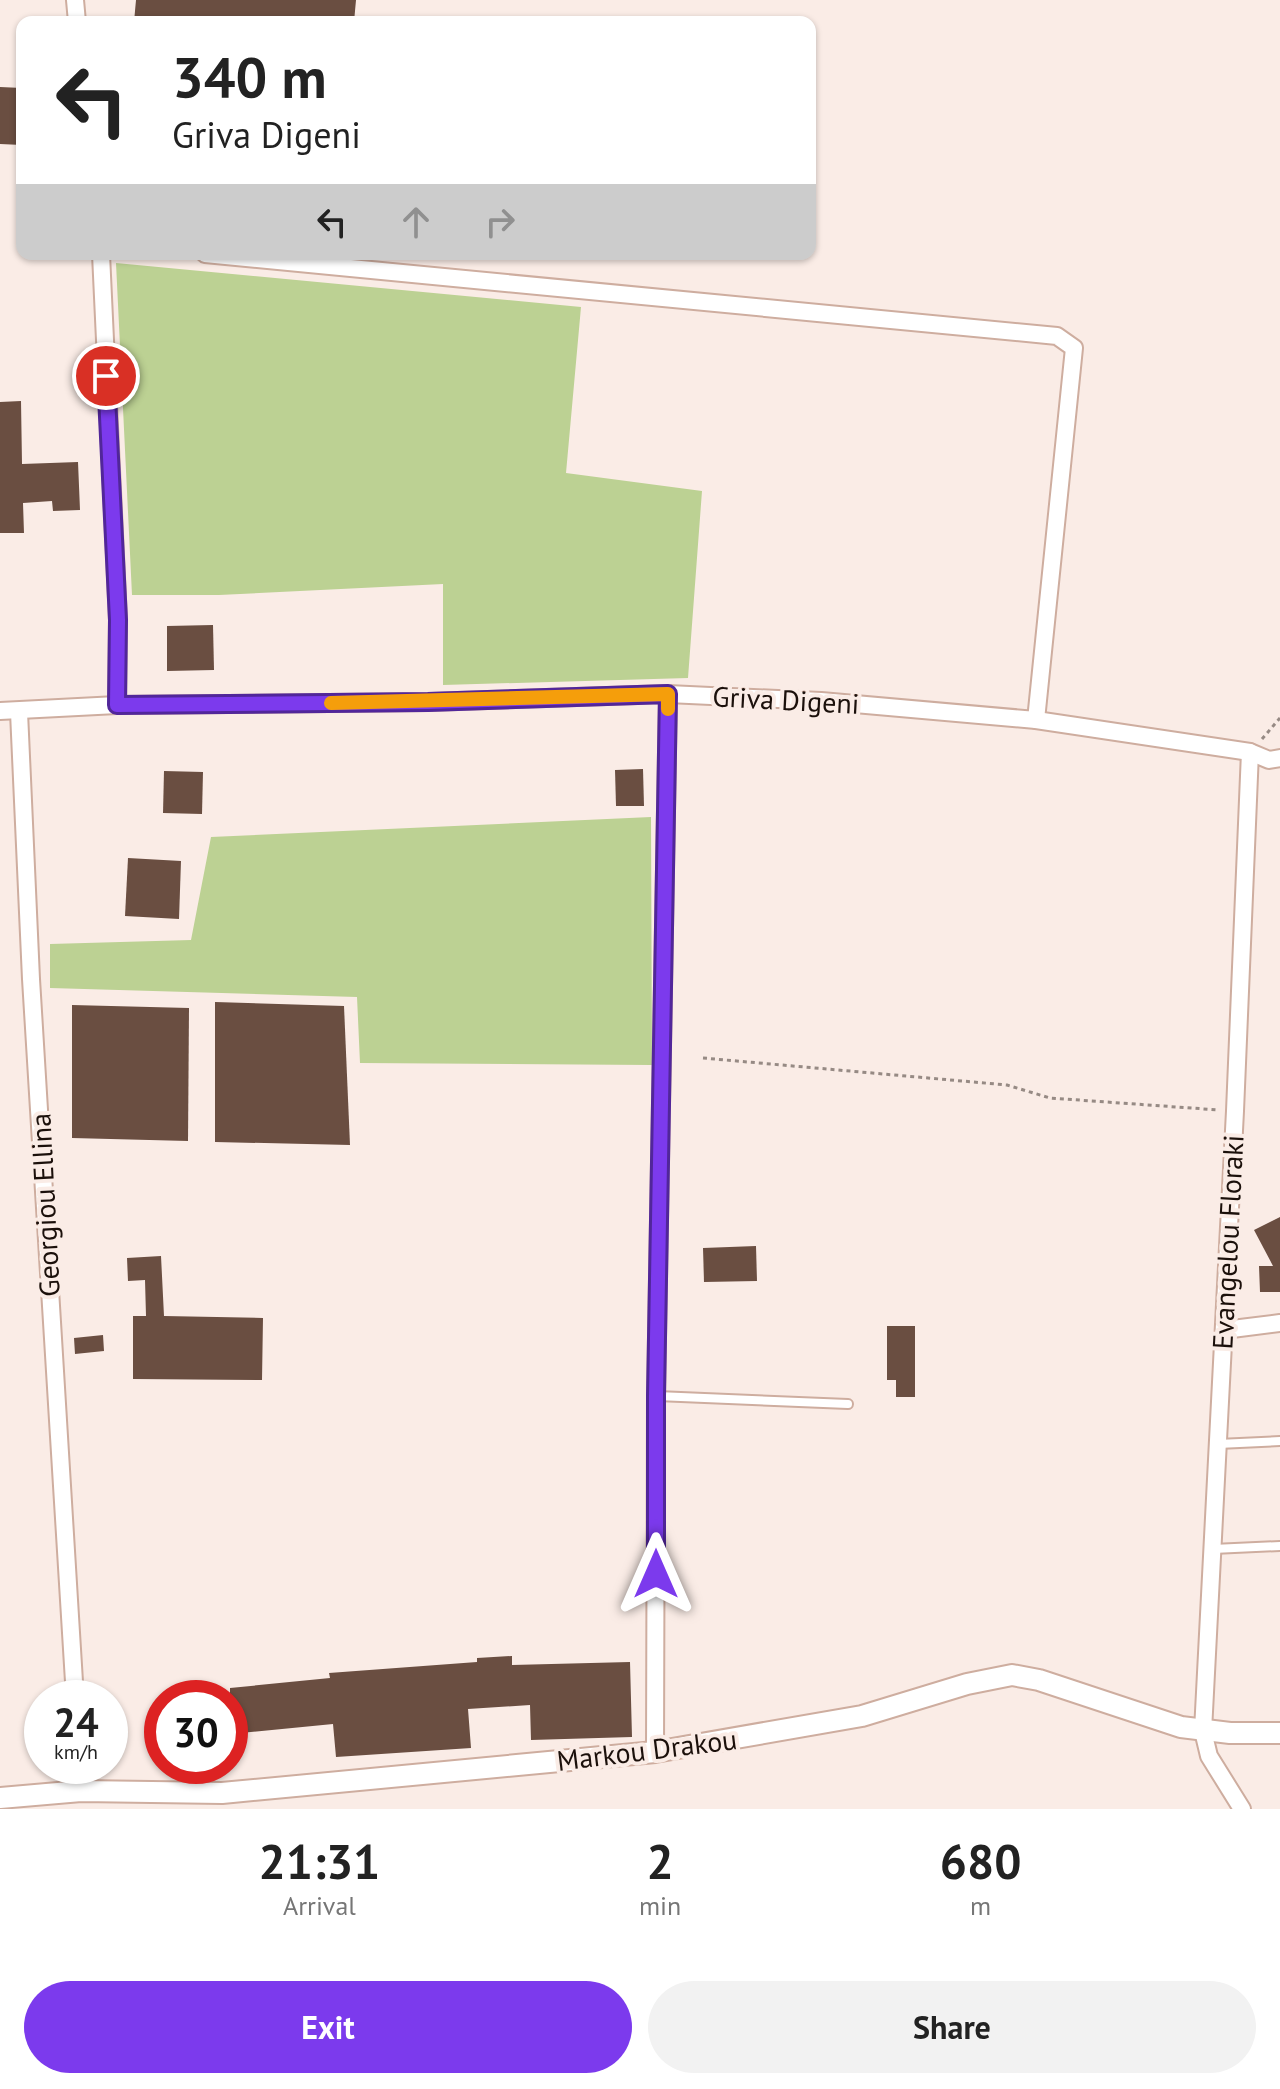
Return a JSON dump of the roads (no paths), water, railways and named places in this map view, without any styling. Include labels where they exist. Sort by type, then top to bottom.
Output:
[{"type":"street","points":[[101,260],[118,620],[117,705]]},
{"type":"street","points":[[267,260],[1057,336],[1074,348],[1036,720]]},
{"type":"street","points":[[655,1752],[656,1396],[668,694]]},
{"type":"street","name":"Griva Digeni","points":[[0,711],[117,705],[428,702],[668,694],[821,701],[1036,720],[1250,752],[1269,760],[1280,758]]},
{"type":"street","name":"Georgiou Ellina","points":[[19,712],[31,979],[74,1680]]},
{"type":"street","name":"Evangelou Floraki","points":[[1203,1731],[1250,752]]},
{"type":"street","points":[[1224,1330],[1280,1323]]},
{"type":"street","name":"Markou Drakou","points":[[0,1798],[81,1791],[222,1801],[655,1752],[862,1716],[967,1684],[1012,1675],[1039,1680],[1157,1720],[1203,1731],[1280,1733]]},
{"type":"street","points":[[1203,1731],[1205,1745],[1216,1770],[1242,1809]]},
{"type":"street","points":[[80,1784],[81,1791]]},
{"type":"lane","points":[[656,1396],[848,1404]]},
{"type":"lane","points":[[1218,1444],[1280,1441]]},
{"type":"lane","points":[[1212,1549],[1280,1546]]}]
